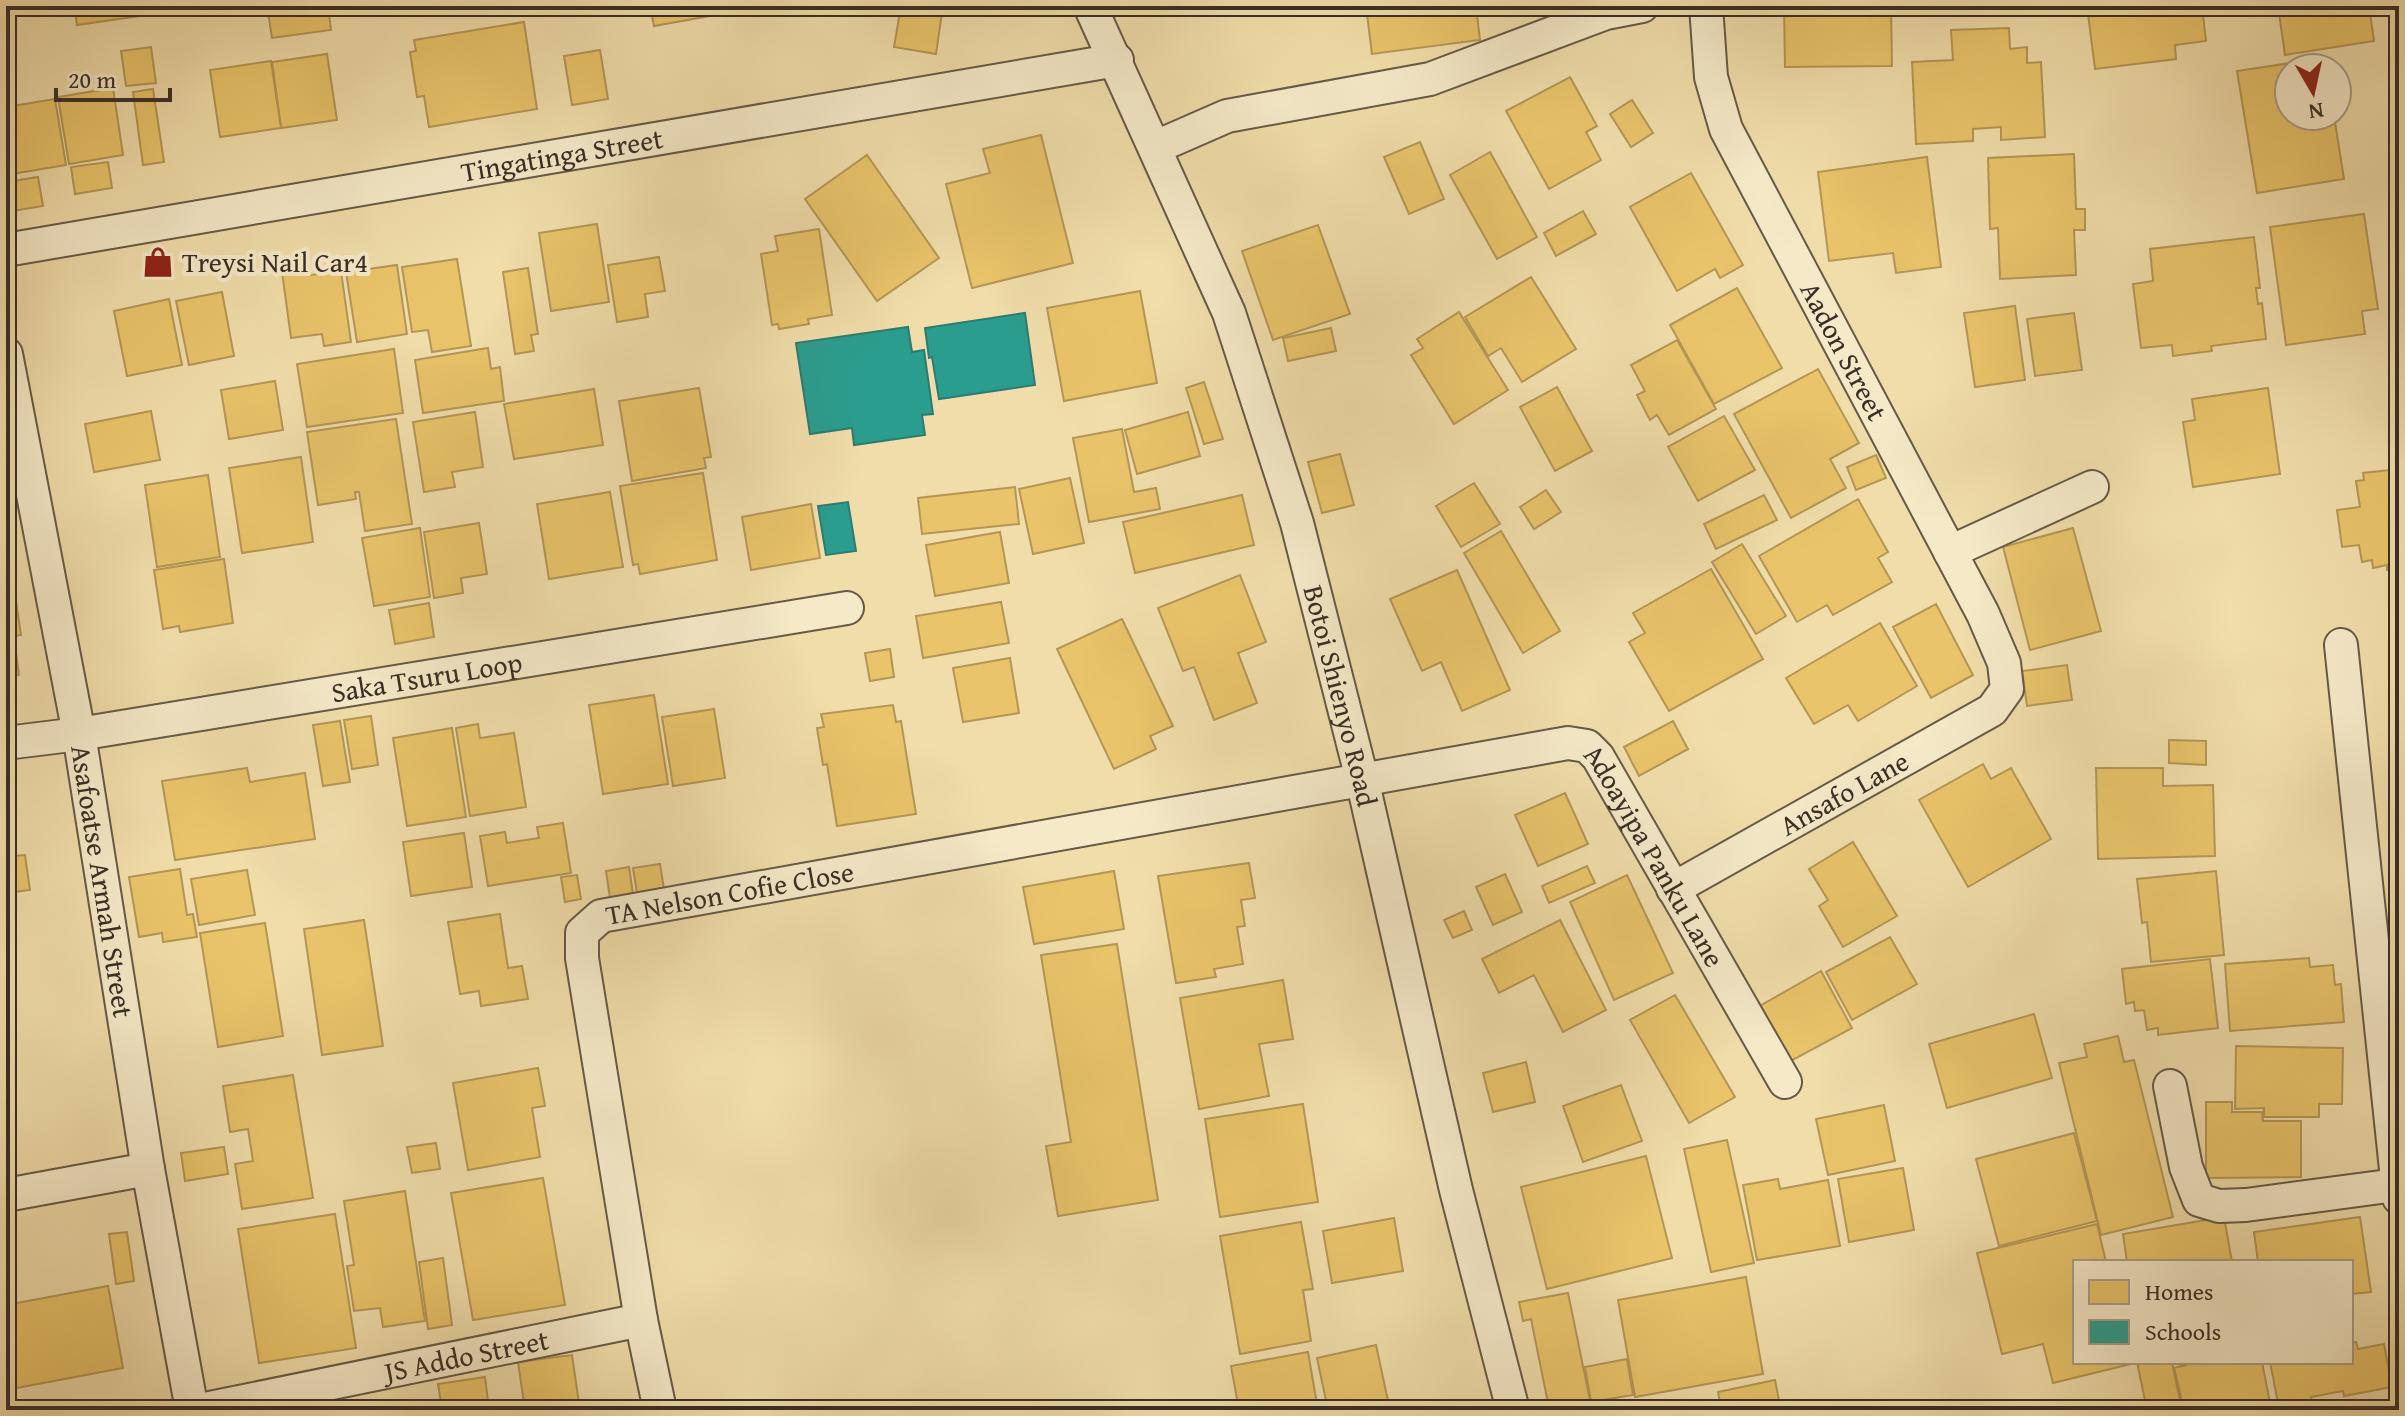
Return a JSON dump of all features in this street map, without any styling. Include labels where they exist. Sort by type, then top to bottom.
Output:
[{"type":"street","name":"Botoi Shienyo Road","points":[[1090,6],[1229,313],[1297,523],[1362,779],[1456,1190],[1513,1410]]},
{"type":"street","points":[[1156,147],[1227,116],[1430,79],[1606,13],[1642,6]]},
{"type":"street","name":"Aadon Street","points":[[1706,6],[1711,77],[1726,129],[1983,614],[2004,663],[2007,689]]},
{"type":"street","name":"Tingatinga Street","points":[[6,250],[1117,60]]},
{"type":"street","name":"Asafoatse Armah Street","points":[[6,354],[79,734],[148,1169],[192,1410]]},
{"type":"street","points":[[1950,552],[2092,487]]},
{"type":"street","name":"Saka Tsuru Loop","points":[[6,743],[79,734],[847,608]]},
{"type":"street","points":[[2170,1086],[2186,1167],[2199,1200],[2219,1206],[2246,1205],[2398,1191],[2341,645]]},
{"type":"street","name":"Ansafo Lane","points":[[1673,889],[1992,710],[2007,689]]},
{"type":"street","name":"Adoayipa Panku Lane","points":[[1362,779],[1568,743],[1587,746],[1598,757],[1785,1082]]},
{"type":"street","name":"TA Nelson Cofie Close","points":[[660,1410],[641,1320],[582,958],[582,933],[601,916],[1362,779]]},
{"type":"street","points":[[6,1195],[148,1169]]},
{"type":"street","name":"JS Addo Street","points":[[200,1410],[641,1320]]},
{"type":"building: Homes","points":[[74,6],[146,6],[147,15],[77,25]]},
{"type":"building: Homes","points":[[267,6],[328,6],[331,30],[272,38]]},
{"type":"building: Homes","points":[[383,6],[431,6],[384,13]]},
{"type":"building: Homes","points":[[650,6],[766,6],[654,26]]},
{"type":"building: Homes","points":[[901,6],[943,6],[936,54],[894,47]]},
{"type":"building: Homes","points":[[1288,6],[1337,6],[1289,11]]},
{"type":"building: Homes","points":[[1366,6],[1476,6],[1480,40],[1372,54]]},
{"type":"building: Homes","points":[[1784,6],[1891,6],[1892,66],[1785,67]]},
{"type":"building: Homes","points":[[2087,6],[2202,6],[2206,41],[2175,45],[2176,59],[2095,69]]},
{"type":"building: Homes","points":[[2278,6],[2369,6],[2374,41],[2285,52]]},
{"type":"building: Homes","points":[[524,22],[537,109],[429,127],[424,96],[417,97],[410,52],[416,51],[414,40]]},
{"type":"building: Homes","points":[[2009,28],[2010,49],[2027,47],[2027,63],[2041,62],[2045,137],[2001,140],[2001,127],[1973,129],[1973,141],[1916,144],[1912,62],[1953,60],[1951,30]]},
{"type":"building: Homes","points":[[151,47],[156,83],[126,86],[121,51]]},
{"type":"building: Homes","points":[[600,50],[608,99],[572,105],[564,56]]},
{"type":"building: Homes","points":[[327,54],[337,120],[281,128],[272,62]]},
{"type":"building: Homes","points":[[271,61],[281,128],[220,137],[210,70]]},
{"type":"building: Homes","points":[[2273,66],[2273,132],[2337,132],[2344,179],[2257,193],[2237,71]]},
{"type":"building: Homes","points":[[1570,77],[1597,126],[1586,132],[1601,160],[1549,189],[1506,111]]},
{"type":"building: Homes","points":[[113,88],[123,155],[69,164],[58,97]]},
{"type":"building: Homes","points":[[153,89],[164,162],[143,165],[133,92]]},
{"type":"building: Homes","points":[[55,99],[66,165],[6,175],[6,107]]},
{"type":"building: Homes","points":[[1632,100],[1653,133],[1631,147],[1610,114]]},
{"type":"building: Homes","points":[[1041,135],[1073,263],[972,288],[946,184],[990,173],[983,149]]},
{"type":"building: Homes","points":[[1420,142],[1444,199],[1409,214],[1384,157]]},
{"type":"building: Homes","points":[[1490,152],[1537,237],[1497,259],[1450,175]]},
{"type":"building: Homes","points":[[2074,154],[2076,209],[2085,209],[2085,230],[2074,230],[2076,275],[2000,279],[1998,228],[1990,229],[1988,158]]},
{"type":"building: Homes","points":[[867,155],[939,258],[877,301],[805,199]]},
{"type":"building: Homes","points":[[1927,157],[1941,267],[1896,273],[1893,253],[1829,261],[1818,172]]},
{"type":"building: Homes","points":[[108,162],[112,188],[75,194],[71,167]]},
{"type":"building: Homes","points":[[1691,173],[1743,265],[1720,278],[1715,269],[1677,291],[1630,207]]},
{"type":"building: Homes","points":[[38,177],[43,206],[6,212],[6,182]]},
{"type":"building: Homes","points":[[1583,211],[1596,234],[1556,256],[1544,233]]},
{"type":"building: Homes","points":[[2364,214],[2378,309],[2362,311],[2365,334],[2286,345],[2270,227]]},
{"type":"building: Homes","points":[[597,224],[609,302],[551,311],[539,233]]},
{"type":"building: Homes","points":[[1318,225],[1350,314],[1273,340],[1242,251]]},
{"type":"building: Homes","points":[[819,229],[832,315],[808,319],[809,324],[779,329],[778,324],[772,325],[761,254],[778,251],[775,236]]},
{"type":"building: Homes","points":[[2254,237],[2260,288],[2256,288],[2258,304],[2262,303],[2266,339],[2211,346],[2212,351],[2173,356],[2172,345],[2141,348],[2133,284],[2153,281],[2150,249]]},
{"type":"building: Homes","points":[[659,257],[665,291],[645,294],[648,317],[617,322],[608,265]]},
{"type":"building: Homes","points":[[457,259],[471,346],[432,352],[428,330],[412,332],[402,267]]},
{"type":"building: Homes","points":[[397,265],[407,334],[357,342],[346,272]]},
{"type":"building: Homes","points":[[309,268],[311,275],[341,271],[351,342],[324,346],[322,334],[291,338],[282,272]]},
{"type":"building: Homes","points":[[528,268],[538,334],[531,335],[534,351],[515,354],[503,272]]},
{"type":"building: Homes","points":[[1531,277],[1576,349],[1522,382],[1501,348],[1488,356],[1465,317]]},
{"type":"building: Homes","points":[[1737,288],[1782,368],[1714,404],[1670,325]]},
{"type":"building: Homes","points":[[1140,291],[1157,383],[1064,401],[1047,308]]},
{"type":"building: Homes","points":[[222,292],[234,356],[189,365],[176,301]]},
{"type":"building: Homes","points":[[169,299],[182,365],[127,376],[114,311]]},
{"type":"building: Homes","points":[[2015,306],[2025,380],[1975,387],[1964,313]]},
{"type":"building: Homes","points":[[1459,312],[1508,390],[1454,424],[1411,355],[1423,348],[1417,339]]},
{"type":"building: Homes","points":[[2074,313],[2082,370],[2035,376],[2027,319]]},
{"type":"building: Homes","points":[[1331,328],[1336,351],[1288,361],[1283,338]]},
{"type":"building: Homes","points":[[1677,340],[1716,409],[1669,435],[1657,415],[1650,420],[1637,395],[1645,391],[1631,365]]},
{"type":"building: Homes","points":[[488,348],[491,369],[500,367],[504,401],[423,413],[415,360]]},
{"type":"building: Homes","points":[[394,349],[403,413],[307,427],[297,364]]},
{"type":"building: Homes","points":[[1818,369],[1859,443],[1830,459],[1846,488],[1791,518],[1734,414]]},
{"type":"building: Homes","points":[[275,381],[283,430],[229,439],[221,390]]},
{"type":"building: Homes","points":[[1204,382],[1223,439],[1204,444],[1186,388]]},
{"type":"building: Homes","points":[[1557,387],[1592,451],[1555,471],[1520,407]]},
{"type":"building: Homes","points":[[699,388],[711,457],[704,458],[706,468],[632,481],[619,401]]},
{"type":"building: Homes","points":[[2268,388],[2280,474],[2193,487],[2183,422],[2195,420],[2192,399]]},
{"type":"building: Homes","points":[[594,389],[603,445],[514,459],[504,404]]},
{"type":"building: Homes","points":[[151,411],[160,460],[94,472],[85,424]]},
{"type":"building: Homes","points":[[475,412],[483,467],[452,472],[455,487],[424,492],[413,422]]},
{"type":"building: Homes","points":[[1188,412],[1200,456],[1137,474],[1125,430]]},
{"type":"building: Homes","points":[[1724,416],[1755,470],[1698,501],[1668,447]]},
{"type":"building: Homes","points":[[396,419],[412,524],[365,531],[359,492],[355,492],[356,499],[318,505],[307,432]]},
{"type":"building: Homes","points":[[1122,429],[1134,492],[1156,488],[1160,509],[1089,522],[1073,438]]},
{"type":"building: Homes","points":[[1340,454],[1354,505],[1322,513],[1308,462]]},
{"type":"building: Homes","points":[[1876,455],[1886,478],[1856,490],[1847,467]]},
{"type":"building: Homes","points":[[301,457],[313,542],[242,553],[229,468]]},
{"type":"building: Homes","points":[[2399,469],[2399,569],[2387,570],[2387,565],[2373,568],[2372,560],[2362,562],[2359,545],[2342,547],[2337,510],[2360,507],[2356,481],[2364,480],[2363,473]]},
{"type":"building: Homes","points":[[703,473],[717,560],[640,574],[638,564],[633,565],[620,486]]},
{"type":"building: Homes","points":[[208,475],[220,557],[157,567],[145,485]]},
{"type":"building: Homes","points":[[1070,478],[1084,543],[1033,554],[1019,489]]},
{"type":"building: Homes","points":[[1474,483],[1500,524],[1461,547],[1436,506]]},
{"type":"building: Homes","points":[[1015,487],[1019,524],[922,534],[918,498]]},
{"type":"building: Homes","points":[[1546,490],[1561,512],[1534,529],[1520,507]]},
{"type":"building: Homes","points":[[610,492],[623,567],[549,579],[537,504]]},
{"type":"building: Homes","points":[[1242,495],[1254,545],[1135,573],[1123,522]]},
{"type":"building: Homes","points":[[1764,495],[1777,520],[1716,549],[1704,524]]},
{"type":"building: Homes","points":[[1858,499],[1888,552],[1878,558],[1892,582],[1833,615],[1827,605],[1797,622],[1759,556]]},
{"type":"building: Homes","points":[[811,504],[820,558],[751,570],[742,517]]},
{"type":"building: Homes","points":[[479,523],[487,574],[461,578],[463,593],[434,598],[424,532]]},
{"type":"building: Homes","points":[[420,528],[430,597],[374,606],[362,538]]},
{"type":"building: Homes","points":[[2073,528],[2101,631],[2030,650],[2003,547]]},
{"type":"building: Homes","points":[[1501,531],[1560,631],[1523,653],[1464,553]]},
{"type":"building: Homes","points":[[1000,532],[1009,583],[935,596],[926,545]]},
{"type":"building: Homes","points":[[1742,544],[1786,616],[1756,634],[1712,562]]},
{"type":"building: Homes","points":[[224,559],[233,623],[180,632],[179,626],[163,629],[154,570]]},
{"type":"building: Homes","points":[[1711,569],[1763,659],[1669,711],[1629,642],[1645,633],[1633,613]]},
{"type":"building: Homes","points":[[1457,570],[1510,690],[1462,711],[1441,662],[1422,671],[1390,599]]},
{"type":"building: Homes","points":[[1240,575],[1266,642],[1238,653],[1257,703],[1214,720],[1194,667],[1183,671],[1158,608]]},
{"type":"building: Homes","points":[[14,588],[21,635],[6,637],[6,589]]},
{"type":"building: Homes","points":[[1001,602],[1009,643],[923,658],[916,616]]},
{"type":"building: Homes","points":[[429,603],[434,637],[395,644],[389,610]]},
{"type":"building: Homes","points":[[1936,604],[1973,675],[1931,698],[1893,627]]},
{"type":"building: Homes","points":[[1122,619],[1173,726],[1150,736],[1156,749],[1114,769],[1057,649]]},
{"type":"building: Homes","points":[[1880,623],[1917,686],[1858,721],[1848,705],[1814,724],[1786,678]]},
{"type":"building: Homes","points":[[14,638],[19,675],[6,677],[6,639]]},
{"type":"building: Homes","points":[[890,649],[894,677],[870,681],[865,653]]},
{"type":"building: Homes","points":[[1010,658],[1019,713],[963,722],[953,668]]},
{"type":"building: Homes","points":[[2067,665],[2072,700],[2027,706],[2022,671]]},
{"type":"building: Homes","points":[[654,695],[668,784],[603,794],[589,705]]},
{"type":"building: Homes","points":[[893,705],[896,722],[901,721],[916,814],[837,826],[827,764],[823,765],[817,728],[824,727],[821,714]]},
{"type":"building: Homes","points":[[714,709],[725,778],[673,786],[662,717]]},
{"type":"building: Homes","points":[[371,716],[378,765],[352,769],[344,720]]},
{"type":"building: Homes","points":[[340,721],[350,782],[323,786],[313,725]]},
{"type":"building: Homes","points":[[1673,721],[1688,749],[1639,776],[1624,747]]},
{"type":"building: Homes","points":[[478,724],[480,738],[514,733],[526,807],[470,816],[456,728]]},
{"type":"building: Homes","points":[[452,728],[466,817],[407,826],[393,738]]},
{"type":"building: Homes","points":[[2169,740],[2206,741],[2206,765],[2169,763]]},
{"type":"building: Homes","points":[[1983,764],[1991,779],[2011,768],[2051,839],[1968,887],[1919,800]]},
{"type":"building: Homes","points":[[247,768],[250,782],[305,773],[315,839],[175,860],[162,781]]},
{"type":"building: Homes","points":[[2096,768],[2163,768],[2163,786],[2213,785],[2215,856],[2098,859]]},
{"type":"building: Homes","points":[[6,775],[9,775],[16,821],[6,822]]},
{"type":"building: Homes","points":[[1565,793],[1588,844],[1538,866],[1515,815]]},
{"type":"building: Homes","points":[[563,823],[571,873],[488,886],[480,836],[505,832],[507,843],[539,838],[537,827]]},
{"type":"building: Homes","points":[[6,825],[9,825],[14,856],[25,855],[30,890],[6,893]]},
{"type":"building: Homes","points":[[464,833],[472,887],[411,896],[403,842]]},
{"type":"building: Homes","points":[[1853,842],[1897,916],[1843,947],[1819,906],[1828,900],[1809,869]]},
{"type":"building: Homes","points":[[1249,863],[1255,898],[1241,900],[1245,926],[1237,927],[1243,964],[1214,969],[1216,977],[1176,983],[1158,876]]},
{"type":"building: Homes","points":[[660,864],[664,889],[637,893],[633,868]]},
{"type":"building: Homes","points":[[2392,864],[2399,865],[2399,935],[2390,935]]},
{"type":"building: Homes","points":[[1587,866],[1595,883],[1549,903],[1542,886]]},
{"type":"building: Homes","points":[[629,867],[633,894],[610,898],[606,871]]},
{"type":"building: Homes","points":[[180,869],[187,915],[193,914],[197,937],[163,942],[162,933],[139,937],[129,877]]},
{"type":"building: Homes","points":[[247,870],[255,915],[199,925],[191,879]]},
{"type":"building: Homes","points":[[1114,871],[1124,929],[1034,944],[1023,887]]},
{"type":"building: Homes","points":[[2216,871],[2224,955],[2151,962],[2147,922],[2142,923],[2137,879]]},
{"type":"building: Homes","points":[[1505,874],[1522,912],[1493,925],[1476,887]]},
{"type":"building: Homes","points":[[577,875],[581,899],[565,902],[561,877]]},
{"type":"building: Homes","points":[[1627,875],[1673,973],[1614,1000],[1570,902]]},
{"type":"building: Homes","points":[[1464,911],[1472,930],[1453,938],[1444,920]]},
{"type":"building: Homes","points":[[500,914],[508,968],[522,966],[528,999],[481,1006],[479,991],[460,994],[448,922]]},
{"type":"building: Homes","points":[[364,920],[383,1046],[322,1055],[304,929]]},
{"type":"building: Homes","points":[[1560,920],[1606,1010],[1563,1032],[1534,975],[1499,993],[1482,959]]},
{"type":"building: Homes","points":[[265,923],[283,1036],[218,1047],[200,933]]},
{"type":"building: Homes","points":[[1890,937],[1917,984],[1852,1020],[1826,972]]},
{"type":"building: Homes","points":[[1117,944],[1158,1200],[1058,1216],[1046,1146],[1071,1142],[1041,955]]},
{"type":"building: Homes","points":[[2309,958],[2310,967],[2333,965],[2335,985],[2341,984],[2344,1022],[2230,1031],[2225,964]]},
{"type":"building: Homes","points":[[2210,959],[2218,1028],[2158,1035],[2158,1028],[2147,1030],[2144,1010],[2135,1011],[2134,1002],[2126,1004],[2122,969]]},
{"type":"building: Homes","points":[[1821,971],[1852,1028],[1789,1062],[1758,1007]]},
{"type":"building: Homes","points":[[1283,980],[1293,1039],[1259,1044],[1269,1096],[1199,1109],[1180,998]]},
{"type":"building: Homes","points":[[1675,995],[1735,1097],[1689,1123],[1630,1020]]},
{"type":"building: Homes","points":[[2034,1014],[2052,1078],[1947,1108],[1929,1044]]},
{"type":"building: Homes","points":[[2118,1036],[2124,1062],[2134,1060],[2173,1217],[2101,1235],[2059,1063],[2087,1057],[2084,1044]]},
{"type":"building: Homes","points":[[2236,1046],[2343,1048],[2342,1104],[2319,1104],[2319,1117],[2264,1117],[2264,1108],[2235,1109]]},
{"type":"building: Homes","points":[[1526,1062],[1535,1102],[1493,1112],[1483,1073]]},
{"type":"building: Homes","points":[[538,1068],[545,1106],[532,1108],[540,1157],[468,1170],[453,1083]]},
{"type":"building: Homes","points":[[293,1075],[313,1198],[242,1209],[235,1164],[253,1161],[248,1129],[230,1132],[223,1086]]},
{"type":"building: Homes","points":[[1621,1085],[1642,1141],[1583,1162],[1563,1106]]},
{"type":"building: Homes","points":[[2206,1102],[2232,1102],[2232,1112],[2262,1112],[2263,1121],[2301,1121],[2301,1177],[2206,1178]]},
{"type":"building: Homes","points":[[1303,1104],[1318,1202],[1220,1217],[1205,1119]]},
{"type":"building: Homes","points":[[1884,1105],[1895,1161],[1828,1175],[1816,1119]]},
{"type":"building: Homes","points":[[2074,1133],[2097,1221],[1999,1246],[1976,1159]]},
{"type":"building: Homes","points":[[1727,1140],[1754,1263],[1711,1272],[1684,1149]]},
{"type":"building: Homes","points":[[436,1143],[440,1169],[412,1173],[407,1147]]},
{"type":"building: Homes","points":[[224,1147],[228,1174],[185,1181],[181,1153]]},
{"type":"building: Homes","points":[[1646,1156],[1672,1258],[1547,1289],[1521,1187]]},
{"type":"building: Homes","points":[[1903,1168],[1914,1230],[1849,1242],[1838,1179]]},
{"type":"building: Homes","points":[[543,1178],[565,1305],[473,1320],[451,1193]]},
{"type":"building: Homes","points":[[1778,1179],[1780,1189],[1828,1180],[1840,1246],[1757,1260],[1743,1185]]},
{"type":"building: Homes","points":[[405,1191],[425,1321],[383,1327],[380,1308],[354,1311],[347,1266],[354,1265],[344,1201]]},
{"type":"building: Homes","points":[[335,1214],[356,1348],[259,1363],[238,1229]]},
{"type":"building: Homes","points":[[2224,1217],[2232,1260],[2127,1260],[2123,1234]]},
{"type":"building: Homes","points":[[2360,1217],[2371,1292],[2353,1294],[2353,1260],[2258,1260],[2254,1232]]},
{"type":"building: Homes","points":[[1394,1218],[1403,1271],[1332,1283],[1323,1231]]},
{"type":"building: Homes","points":[[1301,1222],[1313,1289],[1303,1290],[1311,1341],[1240,1354],[1220,1236]]},
{"type":"building: Homes","points":[[2097,1224],[2106,1260],[2073,1260],[2073,1364],[2131,1364],[2053,1383],[2043,1344],[2002,1354],[1977,1253]]},
{"type":"building: Homes","points":[[127,1232],[134,1281],[116,1284],[109,1234]]},
{"type":"building: Homes","points":[[443,1258],[452,1325],[428,1329],[419,1262]]},
{"type":"building: Homes","points":[[1746,1277],[1763,1374],[1635,1397],[1618,1300]]},
{"type":"building: Homes","points":[[108,1286],[123,1368],[6,1390],[6,1305]]},
{"type":"building: Homes","points":[[1568,1293],[1592,1410],[1542,1410],[1549,1408],[1531,1319],[1523,1321],[1519,1302]]},
{"type":"building: Homes","points":[[2356,1342],[2358,1349],[2384,1344],[2392,1387],[2344,1396],[2343,1391],[2311,1397],[2312,1403],[2279,1408],[2270,1364],[2353,1364],[2353,1343]]},
{"type":"building: Homes","points":[[1376,1345],[1390,1410],[1328,1410],[1317,1358]]},
{"type":"building: Homes","points":[[1308,1352],[1318,1410],[1239,1410],[1231,1366]]},
{"type":"building: Homes","points":[[572,1355],[580,1410],[525,1410],[518,1362]]},
{"type":"building: Homes","points":[[1627,1359],[1633,1395],[1591,1402],[1585,1367]]},
{"type":"building: Homes","points":[[2137,1364],[2172,1364],[2182,1410],[2147,1410]]},
{"type":"building: Homes","points":[[2262,1364],[2270,1403],[2274,1402],[2275,1410],[2184,1410],[2174,1368],[2186,1365]]},
{"type":"building: Homes","points":[[485,1377],[489,1410],[442,1410],[438,1384]]},
{"type":"building: Homes","points":[[1775,1380],[1781,1410],[1687,1410],[1720,1403],[1718,1392]]},
{"type":"building: Schools","points":[[1025,313],[1035,385],[939,399],[925,328]]},
{"type":"building: Schools","points":[[908,327],[912,352],[924,350],[933,414],[922,415],[925,435],[854,445],[852,428],[810,434],[796,343]]},
{"type":"building: Schools","points":[[848,502],[856,551],[826,555],[818,506]]},
{"type":"place","name":"Treysi Nail Car4","points":[[158,262]]}]
